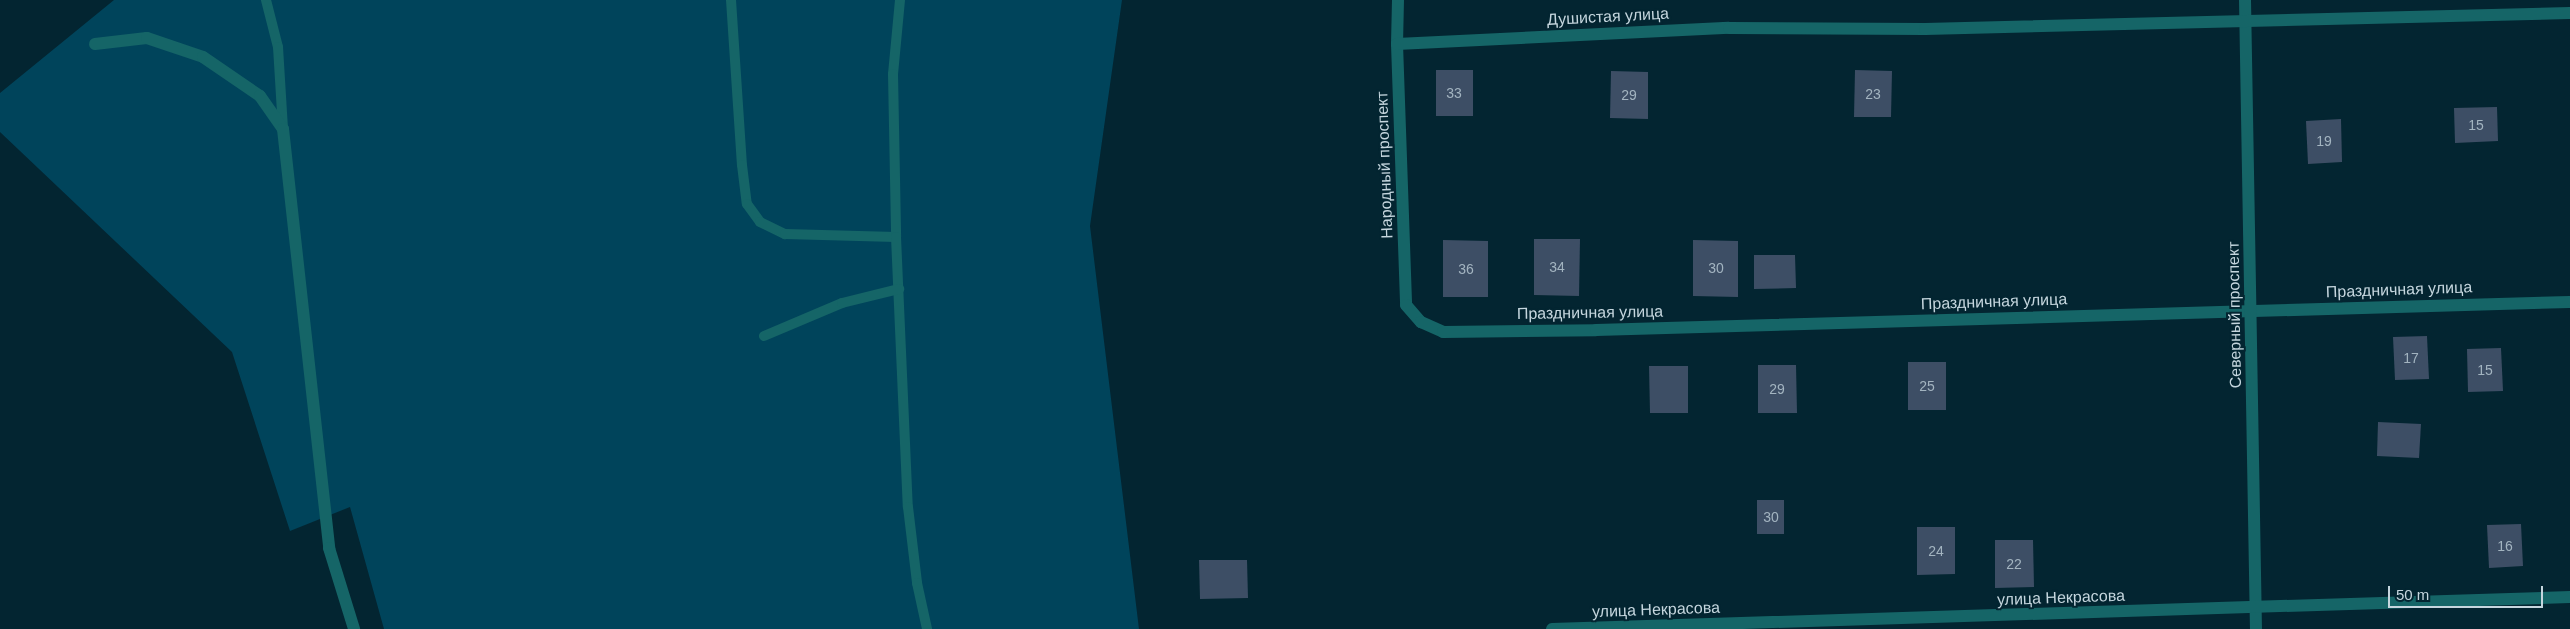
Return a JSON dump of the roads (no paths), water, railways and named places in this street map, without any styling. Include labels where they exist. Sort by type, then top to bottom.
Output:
[{"type":"street","name":"Народный проспект","points":[[1398,0],[1397,44],[1406,305],[1421,322]]},
{"type":"street","name":"Северный проспект","points":[[2245,0],[2252,311],[2256,629]]},
{"type":"street","name":"Душистая улица","points":[[1397,44],[1729,28],[1924,29],[2246,19],[2570,13]]},
{"type":"street","points":[[95,44],[147,38],[203,57],[260,96],[283,128],[330,548],[354,629]]},
{"type":"street","name":"Праздничная улица","points":[[1421,322],[1443,332],[1596,330],[2570,302]]},
{"type":"street","name":"улица Некрасова","points":[[1552,629],[2570,597]]},
{"type":"lane","points":[[266,0],[278,47],[283,128]]},
{"type":"lane","points":[[731,0],[743,175],[747,204],[760,222],[785,234],[896,237]]},
{"type":"lane","points":[[900,0],[893,74],[896,237],[908,507],[917,583],[927,629]]},
{"type":"lane","points":[[764,336],[842,303],[899,289]]}]
